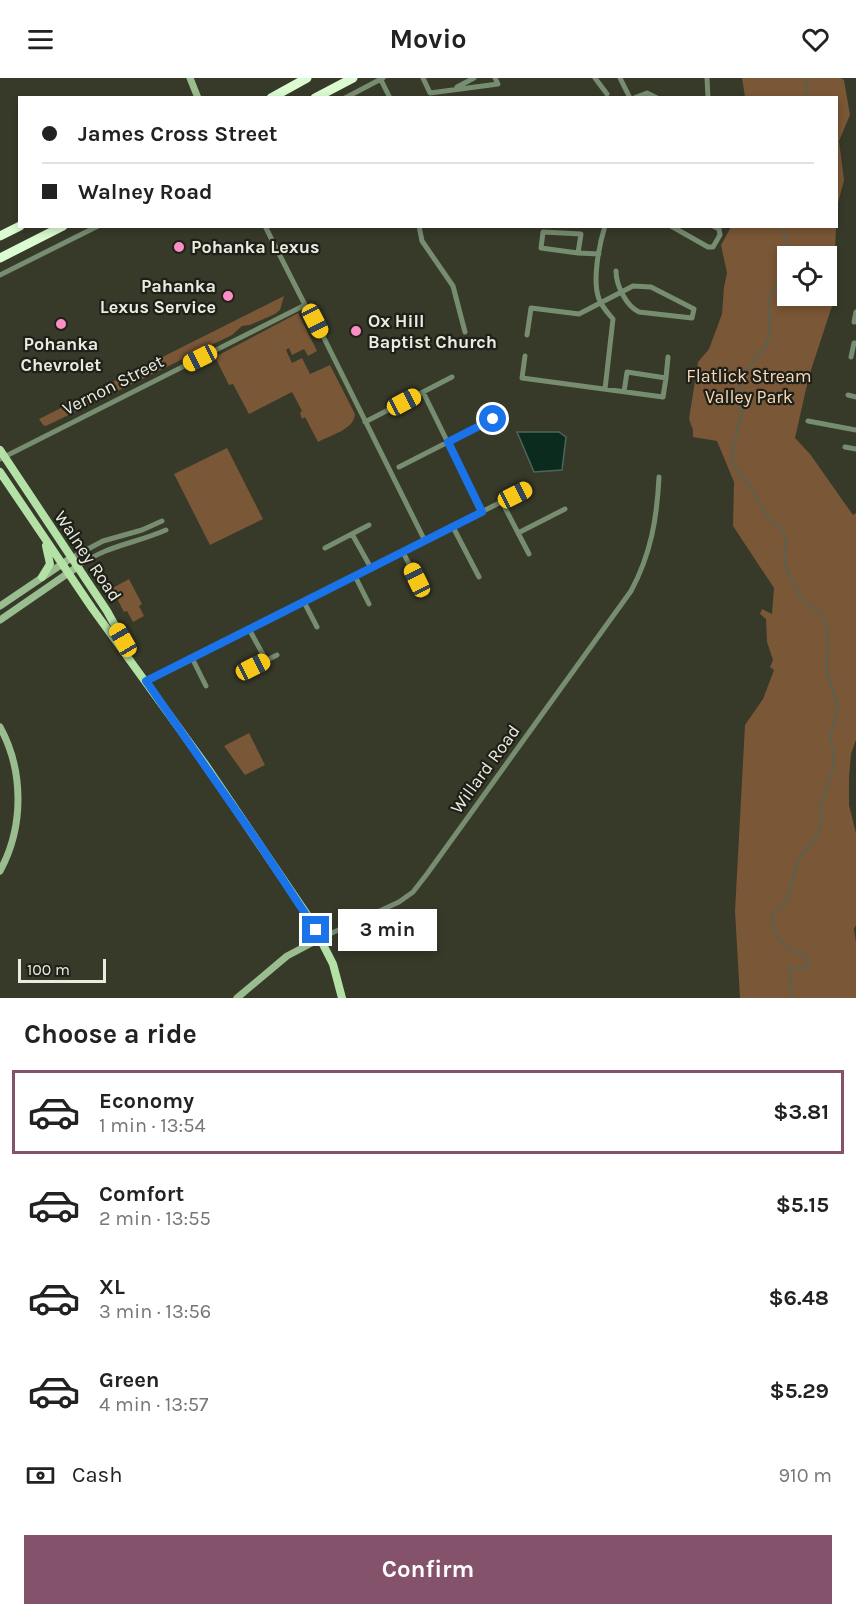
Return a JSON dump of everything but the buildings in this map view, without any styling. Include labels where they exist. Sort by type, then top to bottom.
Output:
[{"type":"highway","points":[[275,96],[307,78]]},
{"type":"highway","points":[[319,96],[353,78]]},
{"type":"highway","points":[[0,236],[18,227]]},
{"type":"highway","points":[[0,258],[59,228]]},
{"type":"main road","name":"Walney Road","points":[[1,455],[107,611],[146,681]]},
{"type":"main road","name":"Walney Road","points":[[0,472],[44,539],[267,855],[321,938],[333,964],[342,998]]},
{"type":"main road","points":[[42,577],[50,563],[44,539]]},
{"type":"street","points":[[190,78],[197,96]]},
{"type":"street","points":[[349,96],[381,78],[389,96]]},
{"type":"street","points":[[423,78],[430,93],[498,84],[495,78]]},
{"type":"street","points":[[453,89],[474,78]]},
{"type":"street","points":[[595,78],[607,94]]},
{"type":"street","points":[[620,78],[631,96]]},
{"type":"street","points":[[707,78],[708,96]]},
{"type":"street","points":[[638,96],[647,93],[653,96]]},
{"type":"street","points":[[0,275],[94,228]]},
{"type":"street","points":[[266,228],[305,305],[312,314],[425,541]]},
{"type":"street","points":[[419,228],[422,241],[453,286],[465,332]]},
{"type":"street","points":[[605,228],[596,285],[600,302],[613,319],[605,389]]},
{"type":"street","points":[[675,228],[708,247],[713,247],[720,235],[717,228]]},
{"type":"street","points":[[578,253],[581,234],[543,232],[541,249],[578,253],[599,254]]},
{"type":"street","points":[[527,335],[531,308],[579,314],[621,291],[633,286],[651,287],[694,309],[692,318],[639,312],[633,309],[621,291],[616,280],[616,271]]},
{"type":"street","name":"Vernon Street","points":[[1,455],[305,305]]},
{"type":"street","points":[[854,322],[856,312]]},
{"type":"street","points":[[851,357],[854,343],[856,343]]},
{"type":"street","points":[[525,356],[522,378],[663,397],[668,357]]},
{"type":"street","points":[[624,392],[627,372],[666,378]]},
{"type":"street","points":[[365,422],[452,376]]},
{"type":"street","points":[[423,392],[482,512]]},
{"type":"street","points":[[848,395],[856,397]]},
{"type":"street","points":[[399,467],[493,419]]},
{"type":"street","points":[[808,421],[856,430]]},
{"type":"street","points":[[845,447],[856,449]]},
{"type":"street","name":"Willard Road","points":[[237,998],[287,956],[399,902],[412,892],[631,591],[645,562],[654,532],[659,477]]},
{"type":"street","points":[[146,681],[529,488]]},
{"type":"street","points":[[502,502],[529,554]]},
{"type":"street","points":[[518,533],[566,509]]},
{"type":"street","points":[[0,606],[71,558],[103,541],[142,530],[162,521]]},
{"type":"street","points":[[325,548],[369,525]]},
{"type":"street","points":[[453,527],[479,577]]},
{"type":"street","points":[[0,620],[90,558],[107,549],[148,538],[166,530]]},
{"type":"street","points":[[352,534],[371,568]]},
{"type":"street","points":[[403,552],[417,580]]},
{"type":"street","points":[[355,576],[369,604]]},
{"type":"street","points":[[304,602],[317,627]]},
{"type":"street","points":[[249,629],[266,660]]},
{"type":"street","points":[[253,667],[277,655]]},
{"type":"street","points":[[192,658],[206,686]]},
{"type":"street","points":[[0,727],[15,767],[18,800],[14,836],[0,871]]},
{"type":"green space","points":[[742,78],[841,78],[844,80],[850,115],[839,141],[844,180],[838,203],[838,96],[745,96]]},
{"type":"green space","name":"Flatlick Stream Valley Park","points":[[730,228],[836,228],[835,246],[777,246],[777,306],[832,306],[809,376],[795,438],[810,454],[853,515],[856,513],[856,740],[851,754],[849,805],[856,833],[856,925],[854,929],[856,998],[740,998],[735,911],[745,725],[763,699],[774,670],[770,667],[773,660],[767,642],[766,619],[760,614],[762,609],[772,614],[774,588],[733,526],[734,482],[717,441],[693,437],[689,419],[698,362],[709,349],[722,314],[727,273],[721,245]]},
{"type":"green space","points":[[284,296],[280,310],[275,314],[242,326],[232,335],[46,426],[39,419]]},
{"type":"green space","points":[[298,313],[317,351],[308,356],[304,349],[292,355],[289,348],[286,350],[292,363],[302,358],[310,374],[330,365],[355,414],[354,420],[346,428],[318,442],[305,417],[302,419],[300,413],[302,411],[292,392],[249,414],[233,384],[229,385],[215,357]]},
{"type":"green space","points":[[227,448],[263,519],[210,545],[174,474]]},
{"type":"green space","points":[[129,579],[142,604],[139,606],[144,616],[133,622],[109,590]]},
{"type":"green space","points":[[249,733],[265,765],[245,775],[224,746]]},
{"type":"shaded area","points":[[517,432],[559,432],[566,437],[562,470],[534,472]]},
{"type":"waterway","points":[[806,96],[808,78]]},
{"type":"waterway","points":[[783,228],[788,246]]},
{"type":"waterway","points":[[777,285],[768,301],[770,332],[766,346],[742,377],[737,397],[742,414],[733,446],[732,462],[752,489],[769,519],[781,528],[786,538],[784,559],[787,570],[801,598],[821,614],[826,625],[827,672],[838,707],[831,735],[834,765],[821,805],[821,824],[816,836],[797,862],[787,902],[772,914],[774,930],[781,942],[791,950],[806,955],[809,965],[801,969],[789,968],[793,998]]},
{"type":"place","name":"Pohanka Lexus","points":[[179,247]]},
{"type":"place","name":"Pahanka Lexus Service","points":[[228,296]]},
{"type":"place","name":"Pohanka Chevrolet","points":[[61,324]]},
{"type":"place","name":"Ox Hill Baptist Church","points":[[356,331]]},
{"type":"route","points":[[316,930],[146,681],[482,512],[448,442],[493,419]]}]
